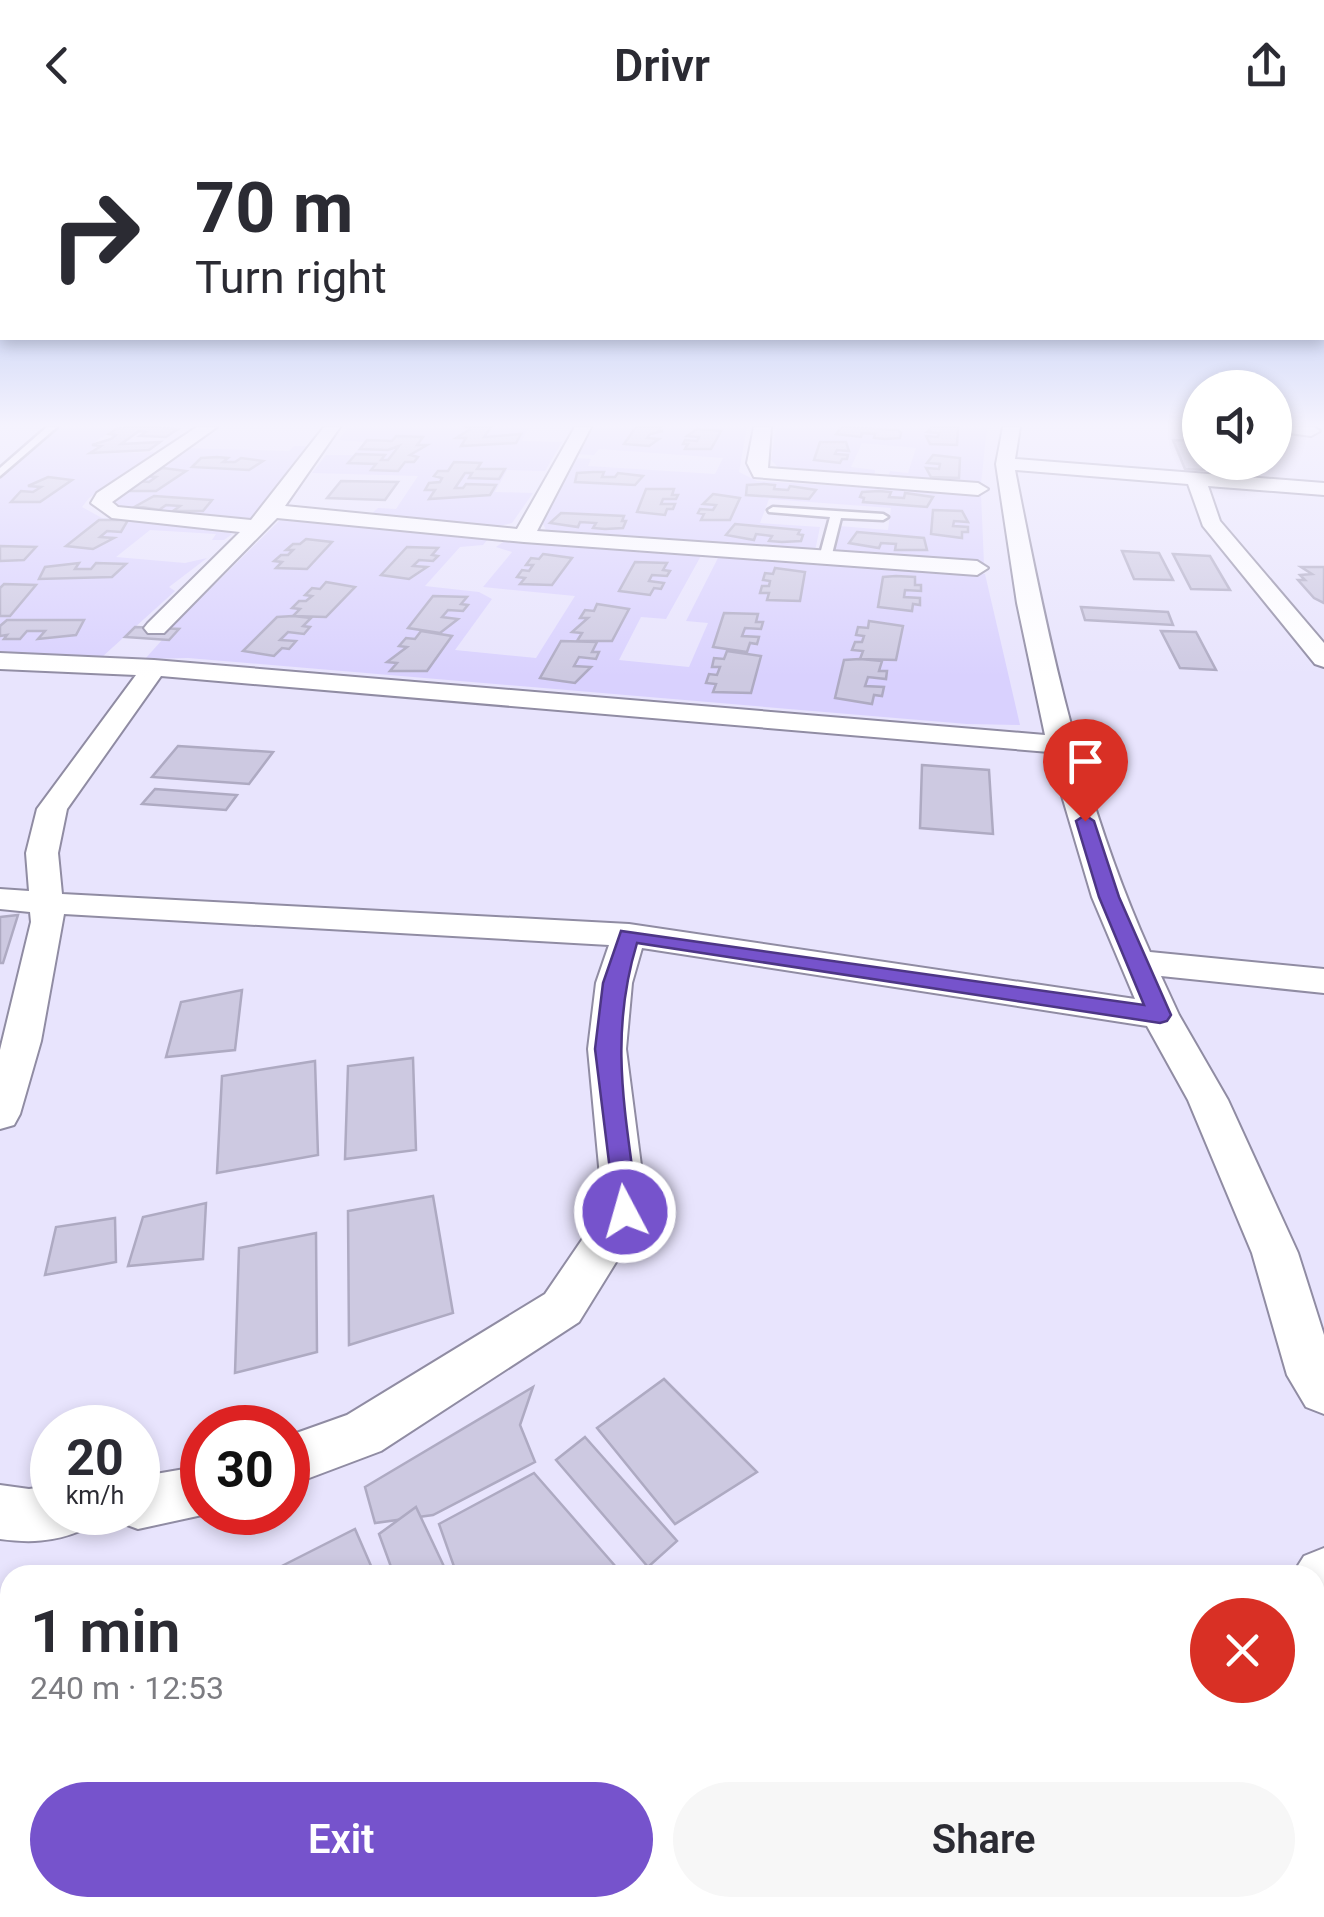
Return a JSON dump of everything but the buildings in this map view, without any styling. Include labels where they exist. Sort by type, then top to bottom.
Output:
[{"type":"street","points":[[110,510],[255,527]]},
{"type":"street","points":[[0,1114],[22,1041],[48,922],[42,853],[52,809],[151,645],[255,527],[277,510]]},
{"type":"street","points":[[344,510],[524,536],[977,568]]},
{"type":"street","points":[[524,536],[538,510]]},
{"type":"street","points":[[1013,510],[1061,745],[1109,897],[1160,1015],[1208,1100],[1268,1236],[1312,1375],[1324,1391]]},
{"type":"street","points":[[1206,510],[1210,522],[1324,659]]},
{"type":"street","points":[[0,661],[115,666],[151,645],[1061,745]]},
{"type":"street","points":[[0,899],[628,935],[1160,1015]]},
{"type":"street","points":[[310,1454],[363,1434],[562,1308],[625,1212],[607,1049],[614,983],[628,935]]},
{"type":"street","points":[[1136,962],[1324,981]]},
{"type":"street","points":[[0,1512],[30,1516]]},
{"type":"lane","points":[[780,510],[882,517]]},
{"type":"lane","points":[[825,558],[836,514]]},
{"type":"shaded area","points":[[0,510],[88,510],[102,518],[222,529],[232,534],[224,540],[212,540],[216,534],[150,530],[116,557],[185,563],[207,558],[169,587],[175,591],[102,657],[0,652]]},
{"type":"shaded area","points":[[154,510],[257,510],[251,518]]},
{"type":"shaded area","points":[[375,510],[521,510],[512,523],[495,527],[370,515]]},
{"type":"shaded area","points":[[548,510],[765,510],[760,523],[820,527],[815,551],[546,530],[542,522]]},
{"type":"shaded area","points":[[891,510],[982,510],[984,564],[832,552],[839,526],[888,530]]},
{"type":"shaded area","points":[[282,518],[485,536],[488,539],[483,545],[460,547],[425,586],[479,592],[492,599],[455,650],[536,658],[575,596],[483,587],[512,552],[496,547],[509,538],[702,554],[666,619],[641,617],[619,660],[689,667],[708,623],[686,621],[720,554],[985,574],[1020,725],[967,724],[188,658],[145,659],[162,640],[169,640],[180,629],[172,627]]},
{"type":"route","points":[[625,1212],[607,1049],[614,983],[628,935],[1160,1015],[1109,897],[1085,821]]}]
